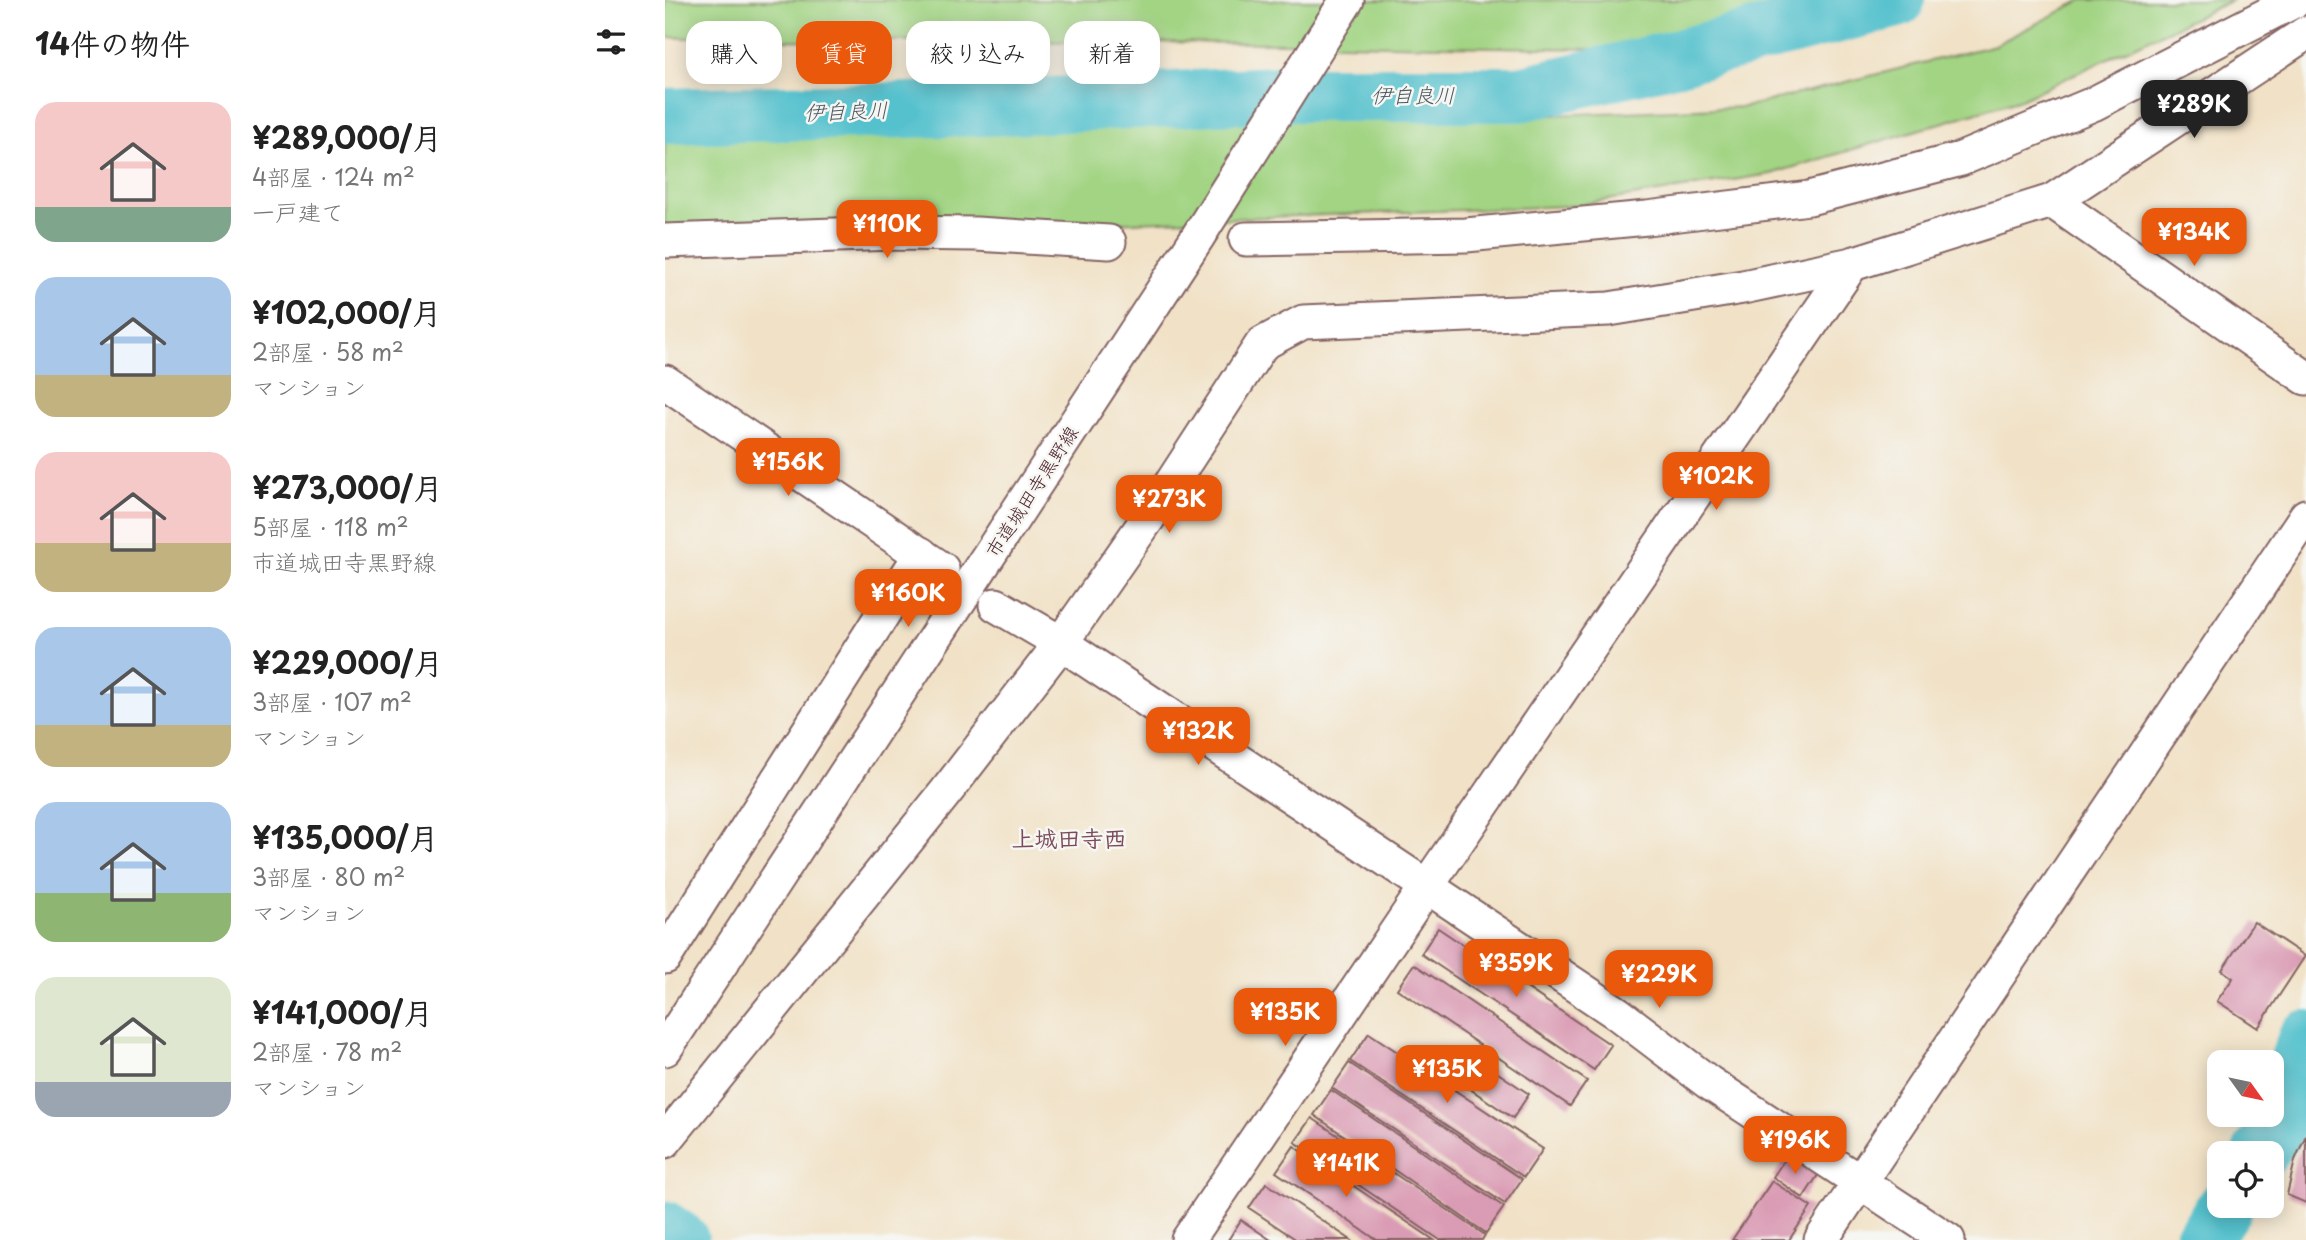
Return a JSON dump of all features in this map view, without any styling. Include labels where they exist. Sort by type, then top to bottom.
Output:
[{"type":"street","name":"市道城田寺黒野線","points":[[665,1049],[1197,238],[1347,0]]},
{"type":"street","points":[[1245,239],[1466,235],[1647,218],[1809,198],[1973,155],[2094,104],[2296,0]]},
{"type":"street","points":[[665,1141],[946,792],[1061,643],[1158,504],[1262,344],[1303,322],[1609,309],[1743,287],[1852,264],[2052,201],[2306,33]]},
{"type":"street","points":[[2052,201],[2306,378]]},
{"type":"street","points":[[665,241],[893,233],[976,234],[1109,242]]},
{"type":"street","points":[[1188,1240],[1852,264]]},
{"type":"street","points":[[665,382],[931,561],[665,957]]},
{"type":"street","points":[[1821,1240],[2306,516]]},
{"type":"street","points":[[996,605],[1061,643],[1427,886],[1617,1013],[1708,1082],[1948,1240]]},
{"type":"green space","points":[[665,0],[1821,0],[1646,50],[1160,42],[1160,21],[1064,21],[1064,42],[1050,42],[1050,21],[906,21],[906,41],[892,41],[892,21],[796,21],[796,40],[782,40],[782,21],[686,21],[686,38],[665,37]]},
{"type":"green space","points":[[2082,0],[2233,0],[2021,99],[1771,174],[1570,206],[1109,223],[665,233],[665,126],[888,126],[1037,117],[1433,120],[1745,107],[1995,45]]},
{"type":"building","points":[[2254,922],[2305,956],[2258,1028],[2217,1001],[2233,978],[2222,970]]},
{"type":"building","points":[[1438,928],[1611,1045],[1594,1070],[1421,954]]},
{"type":"building","points":[[1414,964],[1587,1081],[1570,1106],[1397,989]]},
{"type":"building","points":[[1369,1033],[1543,1149],[1524,1177],[1350,1061]]},
{"type":"building","points":[[1470,1054],[1529,1094],[1513,1118],[1454,1078]]},
{"type":"building","points":[[1349,1063],[1522,1179],[1505,1204],[1332,1088]]},
{"type":"building","points":[[1331,1090],[1504,1207],[1486,1233],[1314,1115]]},
{"type":"building","points":[[1312,1118],[1485,1235],[1482,1240],[1440,1240],[1295,1142]]},
{"type":"building","points":[[2306,1135],[2306,1203],[2287,1195],[2295,1160]]},
{"type":"building","points":[[1294,1146],[1434,1240],[1377,1240],[1276,1172]]},
{"type":"building","points":[[1788,1154],[1818,1175],[1803,1198],[1773,1177]]},
{"type":"building","points":[[1772,1181],[1811,1207],[1789,1240],[1732,1240]]},
{"type":"building","points":[[1266,1183],[1351,1240],[1297,1240],[1249,1208]]},
{"type":"building","points":[[1241,1220],[1271,1240],[1228,1240]]},
{"type":"waterway","name":"伊自良川","points":[[665,116],[984,108],[1279,94],[1520,94],[1678,57],[1897,0]]},
{"type":"waterway","points":[[2268,1141],[2293,1103],[2298,1059],[2306,1038]]},
{"type":"waterway","points":[[2202,1240],[2217,1218]]},
{"type":"waterway","points":[[665,1229],[681,1240]]},
{"type":"district","name":"上城田寺西","points":[[1069,837]]}]
